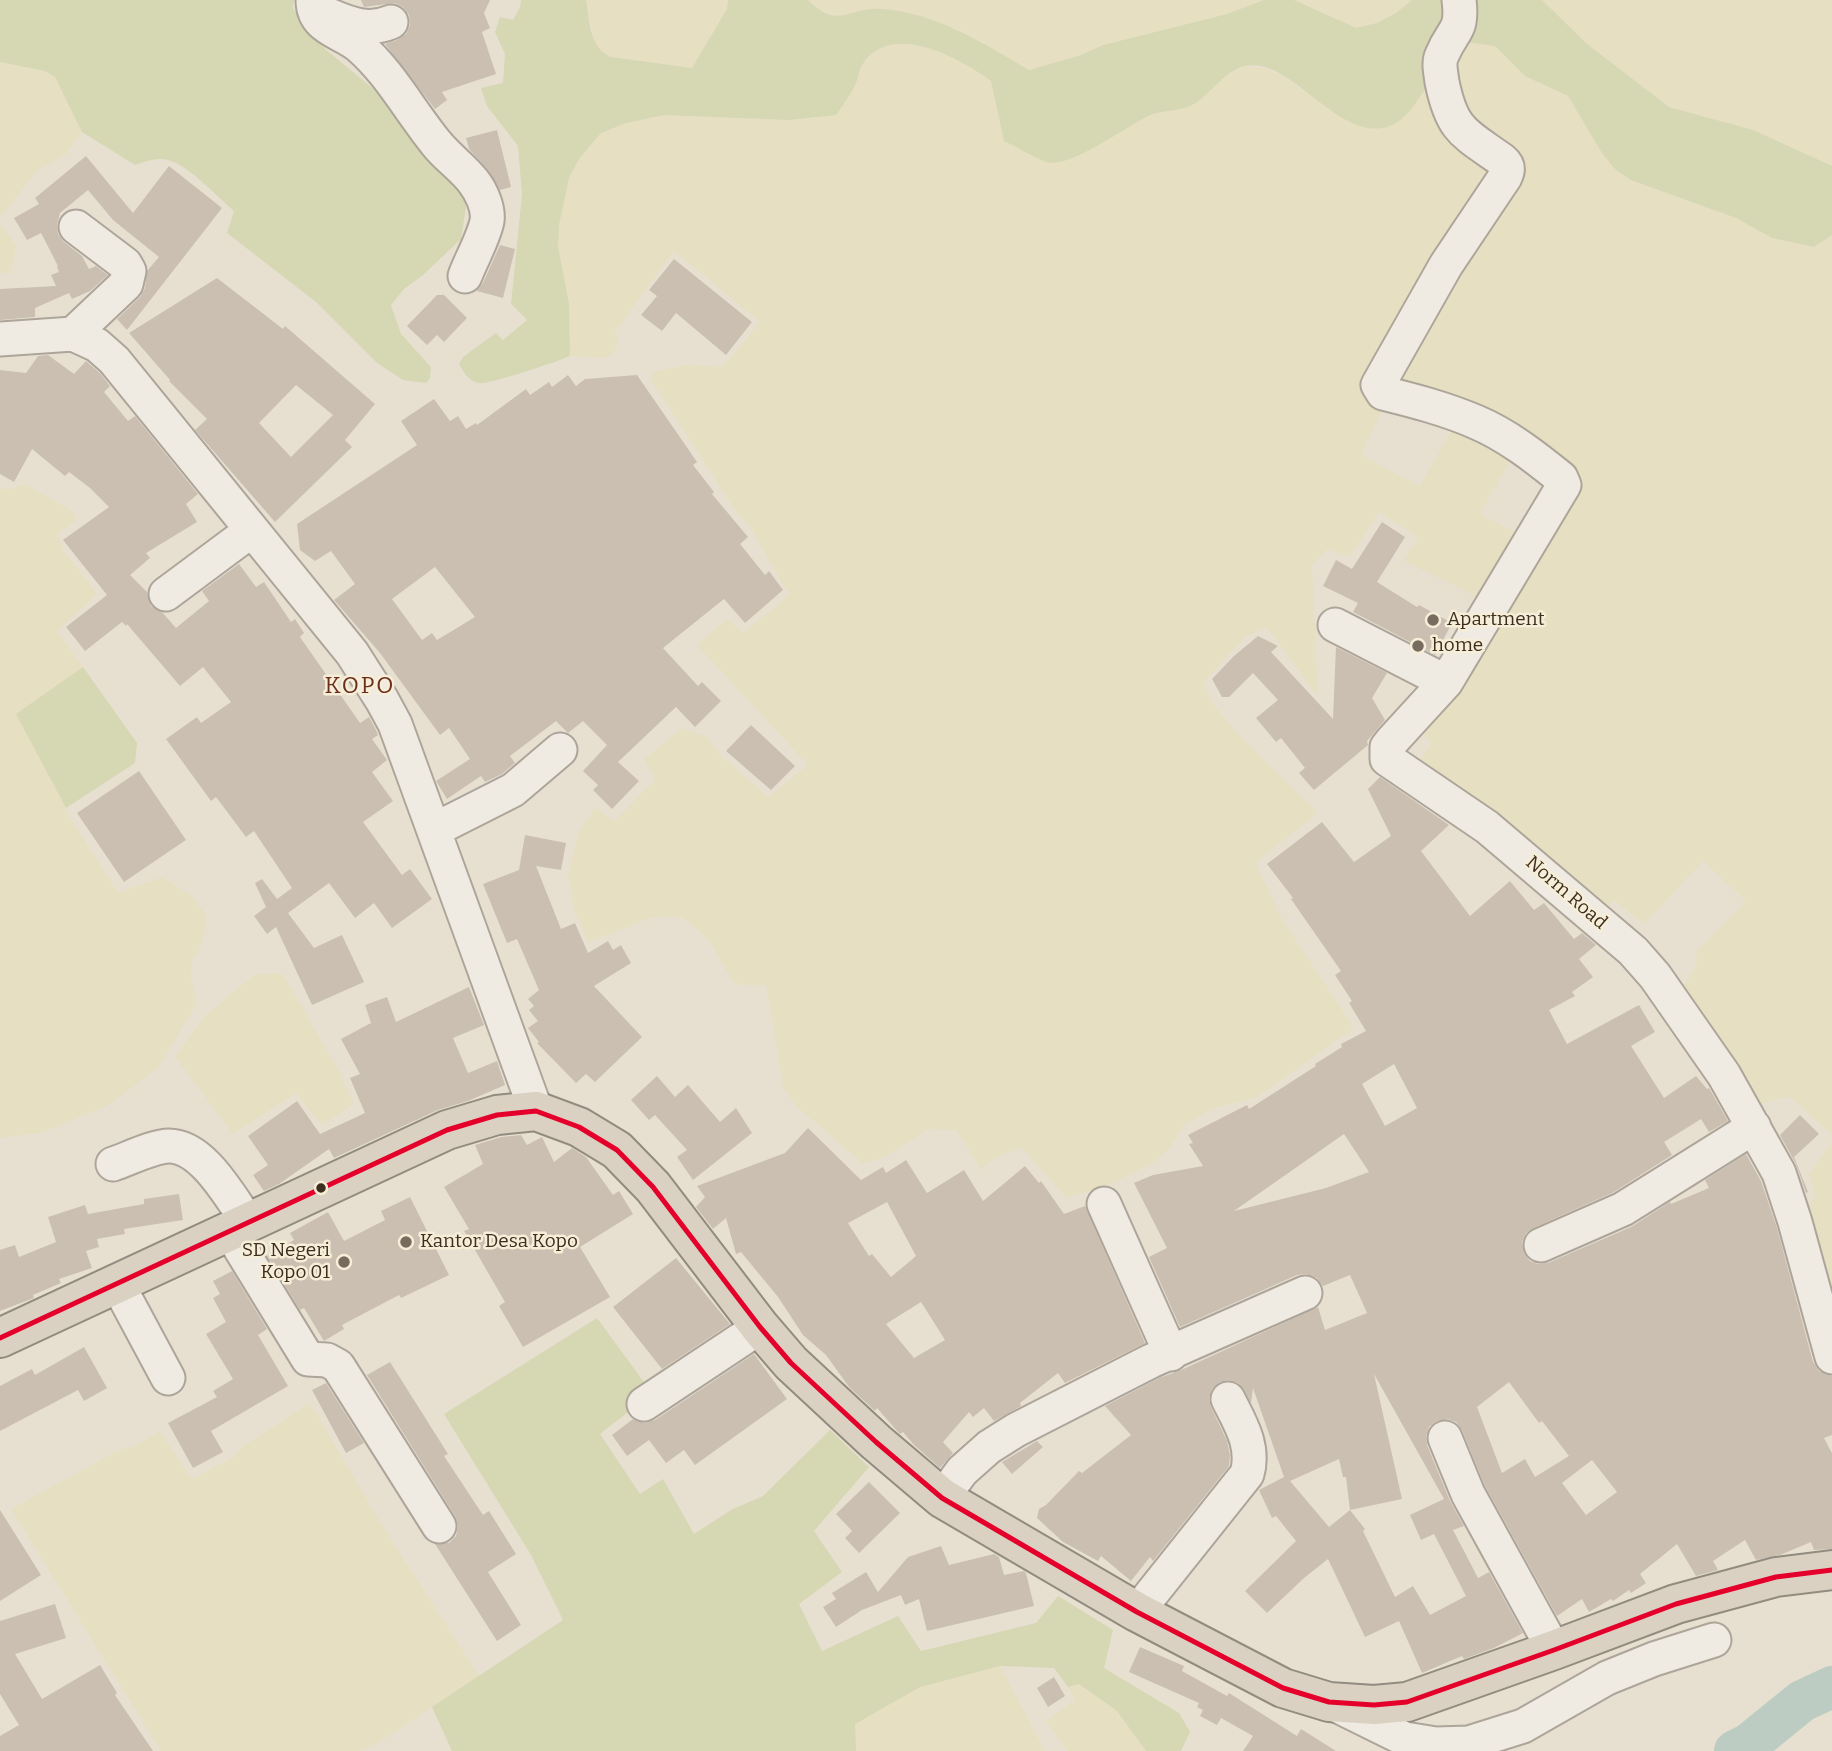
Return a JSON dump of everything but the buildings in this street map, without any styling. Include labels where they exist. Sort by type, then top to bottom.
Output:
[{"type":"highway","points":[[0,1338],[447,1130],[497,1115],[536,1111],[579,1127],[617,1150],[653,1187],[760,1327],[791,1363],[876,1442],[942,1498],[1137,1612],[1283,1688],[1329,1702],[1374,1705],[1407,1702],[1676,1604],[1776,1577],[1832,1570]]},
{"type":"street","name":"Norm Road","points":[[1459,0],[1460,25],[1441,58],[1445,92],[1453,118],[1460,130],[1502,160],[1508,170],[1506,177],[1446,265],[1378,385],[1383,393],[1438,407],[1479,423],[1528,452],[1561,478],[1562,487],[1446,682],[1387,747],[1387,759],[1487,827],[1633,951],[1656,976],[1716,1064],[1770,1154],[1786,1191],[1832,1357]]},
{"type":"street","points":[[313,4],[345,23],[369,29],[391,22]]},
{"type":"street","points":[[313,4],[319,20],[329,29],[357,44],[372,59],[437,144],[474,182],[484,200],[487,220],[465,276]]},
{"type":"street","points":[[73,334],[126,284],[129,271],[125,264],[76,227]]},
{"type":"street","points":[[0,339],[73,334],[97,345],[114,360],[352,653],[383,700],[395,724],[536,1111]]},
{"type":"street","points":[[166,594],[252,530]]},
{"type":"street","points":[[1335,625],[1446,682]]},
{"type":"street","points":[[434,830],[513,790],[560,750]]},
{"type":"street","points":[[1541,1245],[1623,1209],[1754,1127]]},
{"type":"street","points":[[113,1164],[167,1146],[185,1148],[205,1163],[308,1359],[327,1360],[338,1366],[439,1526]]},
{"type":"street","points":[[1104,1204],[1171,1354]]},
{"type":"street","points":[[117,1283],[168,1378]]},
{"type":"street","points":[[942,1498],[962,1471],[989,1447],[1151,1361],[1305,1293]]},
{"type":"street","points":[[644,1404],[760,1327]]},
{"type":"street","points":[[1137,1612],[1247,1474],[1249,1447],[1228,1399]]},
{"type":"street","points":[[1445,1438],[1468,1494],[1554,1650]]},
{"type":"street","points":[[1329,1702],[1405,1739],[1436,1744],[1469,1743],[1524,1726],[1607,1678],[1714,1640]]},
{"type":"shaded area","points":[[586,0],[728,0],[727,9],[692,68],[611,57],[601,53],[594,42]]},
{"type":"shaded area","points":[[808,0],[1264,0],[1227,14],[1103,45],[1081,55],[1029,70],[960,30],[927,18],[883,9],[871,9],[839,17],[818,9]]},
{"type":"shaded area","points":[[1294,0],[1412,0],[1377,23],[1356,28]]},
{"type":"shaded area","points":[[1542,0],[1832,0],[1832,166],[1753,130],[1669,107],[1587,44]]},
{"type":"shaded area","points":[[894,42],[938,50],[975,69],[991,81],[1004,141],[1072,158],[1152,114],[1193,105],[1226,76],[1245,66],[1265,68],[1284,77],[1349,122],[1368,129],[1430,84],[1466,42],[1495,45],[1525,76],[1568,96],[1602,153],[1631,180],[1736,218],[1772,238],[1814,247],[1832,235],[1832,1135],[1790,1097],[1771,1100],[1755,1107],[1679,992],[1698,959],[1695,953],[1746,901],[1703,861],[1644,924],[1614,900],[1599,913],[1418,763],[1432,743],[1416,727],[1462,685],[1582,484],[1542,449],[1393,385],[1361,455],[1420,486],[1451,431],[1510,460],[1480,514],[1517,533],[1479,598],[1404,561],[1418,537],[1379,512],[1350,557],[1327,549],[1312,566],[1318,697],[1267,627],[1245,637],[1203,683],[1213,704],[1240,736],[1318,813],[1255,863],[1282,919],[1354,1028],[1257,1097],[1215,1108],[1184,1125],[1169,1149],[1157,1160],[1111,1184],[1067,1198],[1021,1147],[993,1159],[981,1170],[956,1130],[929,1129],[883,1158],[862,1163],[796,1106],[783,1087],[766,985],[743,985],[732,981],[710,941],[683,917],[653,917],[588,942],[575,912],[568,874],[579,831],[595,808],[615,821],[655,779],[644,759],[682,728],[707,737],[721,756],[768,797],[808,765],[697,645],[727,619],[743,633],[789,595],[750,527],[733,507],[650,378],[656,371],[688,365],[723,367],[760,322],[674,251],[615,332],[618,343],[614,353],[604,358],[570,356],[569,304],[558,247],[559,225],[569,178],[579,159],[601,133],[626,123],[664,115],[788,120],[855,86],[861,66],[875,51]]},
{"type":"shaded area","points":[[0,62],[45,71],[55,77],[82,132],[65,155],[37,171],[0,218]]},
{"type":"shaded area","points":[[0,224],[16,245],[11,273],[0,273]]},
{"type":"shaded area","points":[[26,484],[72,511],[77,520],[57,534],[64,551],[97,594],[57,631],[83,667],[17,714],[72,821],[118,893],[162,877],[192,896],[205,914],[206,928],[199,950],[192,959],[191,979],[197,1003],[158,1068],[109,1105],[41,1133],[0,1138],[0,487],[5,490]]},
{"type":"shaded area","points":[[255,974],[283,974],[337,1068],[354,1104],[322,1125],[296,1093],[233,1134],[175,1057],[204,1017]]},
{"type":"shaded area","points":[[1832,1143],[1832,1329],[1803,1210],[1816,1196],[1808,1175]]},
{"type":"shaded area","points":[[310,1403],[385,1530],[479,1676],[376,1744],[358,1751],[161,1751],[11,1509],[115,1452],[137,1445],[160,1431],[192,1479],[235,1456],[242,1447]]},
{"type":"shaded area","points":[[1000,1666],[1045,1751],[856,1751],[854,1724],[920,1687]]},
{"type":"shaded area","points":[[1079,1684],[1117,1711],[1146,1751],[1067,1751],[1046,1721],[1075,1700],[1068,1687]]},
{"type":"green space","points":[[0,0],[294,0],[293,8],[325,49],[393,105],[397,116],[464,197],[466,207],[461,239],[404,289],[391,305],[401,334],[431,367],[430,378],[426,383],[403,380],[377,363],[316,302],[227,233],[234,211],[185,168],[164,159],[135,165],[82,132],[55,77],[45,71],[0,62]]},
{"type":"green space","points":[[521,0],[586,0],[594,41],[611,57],[692,68],[727,9],[728,0],[808,0],[819,9],[836,16],[882,9],[922,16],[959,31],[1029,70],[1081,55],[1103,45],[1227,14],[1264,0],[1294,0],[1356,28],[1377,23],[1412,0],[1542,0],[1587,44],[1669,107],[1753,130],[1832,166],[1832,235],[1814,247],[1772,238],[1736,218],[1631,180],[1615,169],[1602,153],[1568,96],[1525,76],[1495,46],[1466,42],[1407,114],[1387,127],[1368,128],[1350,122],[1280,73],[1262,66],[1245,66],[1224,78],[1194,104],[1153,114],[1084,153],[1070,159],[1047,162],[1004,141],[991,81],[961,62],[924,47],[888,45],[873,53],[861,67],[855,85],[836,115],[788,120],[664,115],[626,123],[601,133],[579,159],[569,178],[559,225],[558,247],[569,304],[570,356],[508,377],[478,383],[469,378],[459,364],[463,357],[496,333],[503,340],[527,320],[511,304],[522,194],[518,146],[487,106],[481,88],[503,83],[505,54],[495,32],[500,17],[513,20]]},
{"type":"green space","points":[[83,667],[137,743],[135,763],[66,808],[16,714]]},
{"type":"green space","points":[[597,1318],[652,1393],[600,1434],[640,1494],[663,1479],[694,1534],[731,1510],[763,1496],[830,1430],[869,1467],[814,1531],[842,1572],[799,1604],[822,1651],[898,1616],[921,1651],[1036,1623],[1058,1596],[1113,1630],[1104,1668],[1179,1713],[1190,1732],[1181,1751],[1146,1751],[1117,1711],[1079,1684],[1068,1687],[1054,1668],[1000,1666],[920,1687],[855,1724],[856,1751],[452,1751],[432,1707],[563,1620],[531,1555],[444,1414]]},
{"type":"waterway","points":[[1735,1751],[1749,1744],[1802,1701],[1832,1687]]},
{"type":"transit line","points":[[0,1338],[447,1130],[497,1115],[536,1111],[579,1127],[617,1150],[653,1187],[760,1327],[791,1363],[876,1442],[942,1498],[1137,1612],[1283,1688],[1329,1702],[1374,1705],[1407,1702],[1676,1604],[1776,1577],[1832,1570]]},
{"type":"place","name":"Apartment","points":[[1433,620]]},
{"type":"place","name":"home","points":[[1418,646]]},
{"type":"place","name":"Kantor Desa Kopo","points":[[406,1242]]},
{"type":"place","name":"SD Negeri Kopo 01","points":[[344,1262]]},
{"type":"district","name":"KOPO","points":[[360,687]]}]
